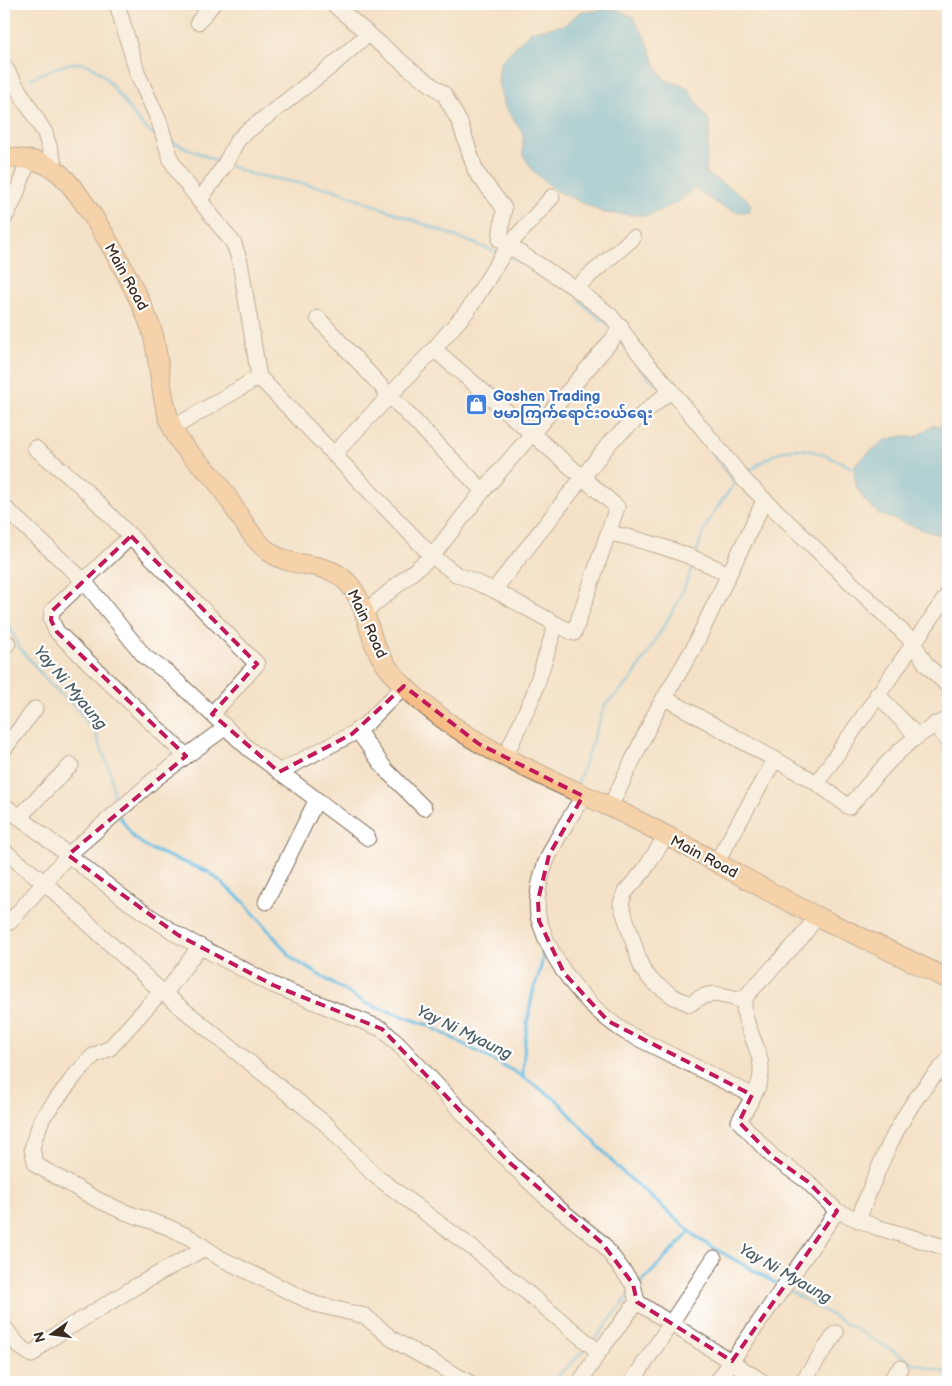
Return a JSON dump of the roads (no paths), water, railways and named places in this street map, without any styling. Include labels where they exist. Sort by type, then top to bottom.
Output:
[{"type":"main road","name":"Main Road","points":[[4,157],[29,159],[56,170],[82,200],[136,290],[147,313],[154,338],[168,417],[188,452],[214,478],[262,546],[273,555],[285,560],[335,572],[347,582],[365,612],[382,659],[404,686],[434,713],[479,744],[583,796],[610,807],[817,916],[948,979]]},
{"type":"street","points":[[117,4],[138,75],[179,174],[234,244],[240,262],[259,377],[432,556],[456,574],[494,590],[574,633],[617,507],[434,349]]},
{"type":"street","points":[[198,22],[213,4]]},
{"type":"street","points":[[333,4],[444,94],[460,122],[476,172],[504,208],[500,240],[505,251],[575,288],[645,361],[667,393],[764,501],[913,642],[926,664],[948,686]]},
{"type":"street","points":[[199,201],[226,163],[237,141],[245,133],[333,65],[368,34]]},
{"type":"street","points":[[4,66],[45,133],[56,170]]},
{"type":"street","points":[[4,219],[14,200],[29,159]]},
{"type":"street","points":[[334,454],[434,349],[468,310],[505,251],[552,197]]},
{"type":"street","points":[[575,288],[633,238]]},
{"type":"street","points":[[318,318],[390,396],[483,491]]},
{"type":"street","points":[[365,612],[432,556],[483,491],[617,333]]},
{"type":"street","points":[[173,428],[259,377]]},
{"type":"street","points":[[494,590],[581,476],[620,431],[667,393]]},
{"type":"street","points":[[35,448],[80,486],[257,664],[212,714]]},
{"type":"street","points":[[610,807],[664,698],[693,649],[764,501]]},
{"type":"street","points":[[4,507],[84,581],[145,657],[168,672],[226,727],[279,772],[368,838]]},
{"type":"street","points":[[610,532],[660,544],[696,557],[728,574]]},
{"type":"street","points":[[131,536],[52,611],[51,620],[57,632],[186,756]]},
{"type":"street","points":[[817,783],[948,594]]},
{"type":"street","points":[[505,757],[533,696],[556,624]]},
{"type":"street","points":[[279,772],[357,730],[404,686]]},
{"type":"street","points":[[877,694],[916,735]]},
{"type":"street","points":[[664,698],[817,783],[850,807],[880,771],[916,735],[942,722],[948,741]]},
{"type":"street","points":[[4,749],[35,709]]},
{"type":"street","points":[[4,918],[10,922],[68,855],[119,809],[226,727]]},
{"type":"street","points":[[357,730],[392,776],[424,808]]},
{"type":"street","points":[[716,863],[775,759]]},
{"type":"street","points":[[19,817],[71,765]]},
{"type":"street","points":[[583,796],[549,855],[538,900],[539,921],[564,973],[608,1021],[625,1032],[752,1095]]},
{"type":"street","points":[[266,902],[316,801]]},
{"type":"street","points":[[4,805],[145,914],[273,985],[382,1029],[510,1163],[552,1203],[602,1243],[633,1284],[637,1302],[669,1324],[732,1360],[764,1382]]},
{"type":"street","points":[[666,836],[643,872],[625,892],[621,904],[642,969],[659,986],[674,997],[690,1004],[710,993],[744,1001]]},
{"type":"street","points":[[4,851],[45,883],[163,993],[327,1125],[374,1174],[479,1253],[599,1352]]},
{"type":"street","points":[[817,916],[801,938],[745,997],[745,1023],[761,1064],[760,1081],[739,1121],[773,1157],[807,1181],[837,1211],[876,1227],[948,1248]]},
{"type":"street","points":[[200,946],[163,993],[156,997],[110,1048],[93,1056],[77,1073],[43,1118],[35,1137],[33,1157],[36,1165],[96,1199],[122,1211],[168,1227],[220,1258],[315,1304],[365,1316],[392,1339],[468,1382]]},
{"type":"street","points":[[858,1220],[880,1163],[898,1129],[923,1089],[943,1079],[948,1060]]},
{"type":"street","points":[[717,1382],[837,1211]]},
{"type":"street","points":[[4,1327],[19,1346],[32,1355],[45,1342],[138,1285],[206,1248]]},
{"type":"street","points":[[632,1382],[714,1258]]},
{"type":"street","points":[[582,1381],[599,1352],[637,1302]]},
{"type":"street","points":[[802,1382],[836,1334]]},
{"type":"street","points":[[889,1382],[900,1368]]},
{"type":"water","points":[[616,9],[633,17],[647,41],[656,67],[665,80],[687,87],[710,123],[706,173],[745,197],[751,205],[749,211],[742,212],[727,209],[694,188],[680,201],[648,216],[604,213],[555,190],[533,171],[523,155],[523,134],[505,107],[498,83],[500,62],[531,31],[565,25],[580,12]]},
{"type":"water","points":[[934,425],[945,428],[948,433],[948,534],[935,534],[879,514],[865,501],[857,488],[854,473],[856,463],[885,440],[902,436],[916,437]]},
{"type":"waterway","points":[[31,78],[70,64],[88,65],[109,82],[138,120],[148,130],[160,137]]},
{"type":"waterway","points":[[170,141],[222,163]]},
{"type":"waterway","points":[[230,166],[250,174],[332,189],[499,253]]},
{"type":"waterway","points":[[507,256],[526,265]]},
{"type":"waterway","points":[[579,301],[609,325]]},
{"type":"waterway","points":[[619,339],[639,368],[656,384]]},
{"type":"waterway","points":[[701,438],[735,484]]},
{"type":"waterway","points":[[745,475],[774,455],[786,450],[798,449],[824,455],[855,469]]},
{"type":"waterway","points":[[696,555],[712,517],[736,483]]},
{"type":"waterway","points":[[577,785],[605,705],[630,681],[646,656],[677,604],[694,564]]},
{"type":"waterway","name":"Yay Ni Myaung","points":[[4,613],[18,646],[50,684],[76,707],[96,734],[111,774],[115,806]]},
{"type":"waterway","name":"Yay Ni Myaung","points":[[120,817],[134,838],[150,849],[209,872],[244,902],[293,959],[365,1003],[428,1025],[515,1072],[557,1100],[618,1168],[700,1240],[779,1285]]},
{"type":"waterway","points":[[523,1077],[527,1026],[532,996],[541,965],[542,946]]},
{"type":"waterway","points":[[638,1286],[690,1232]]},
{"type":"waterway","name":"Yay Ni Myaung","points":[[786,1289],[916,1364],[948,1373]]},
{"type":"waterway","points":[[593,1342],[630,1294]]},
{"type":"waterway","points":[[551,1382],[587,1348]]},
{"type":"place","name":"Goshen Trading ဗမာကြက်ရောင်းဝယ်ရေး","points":[[477,405]]}]
